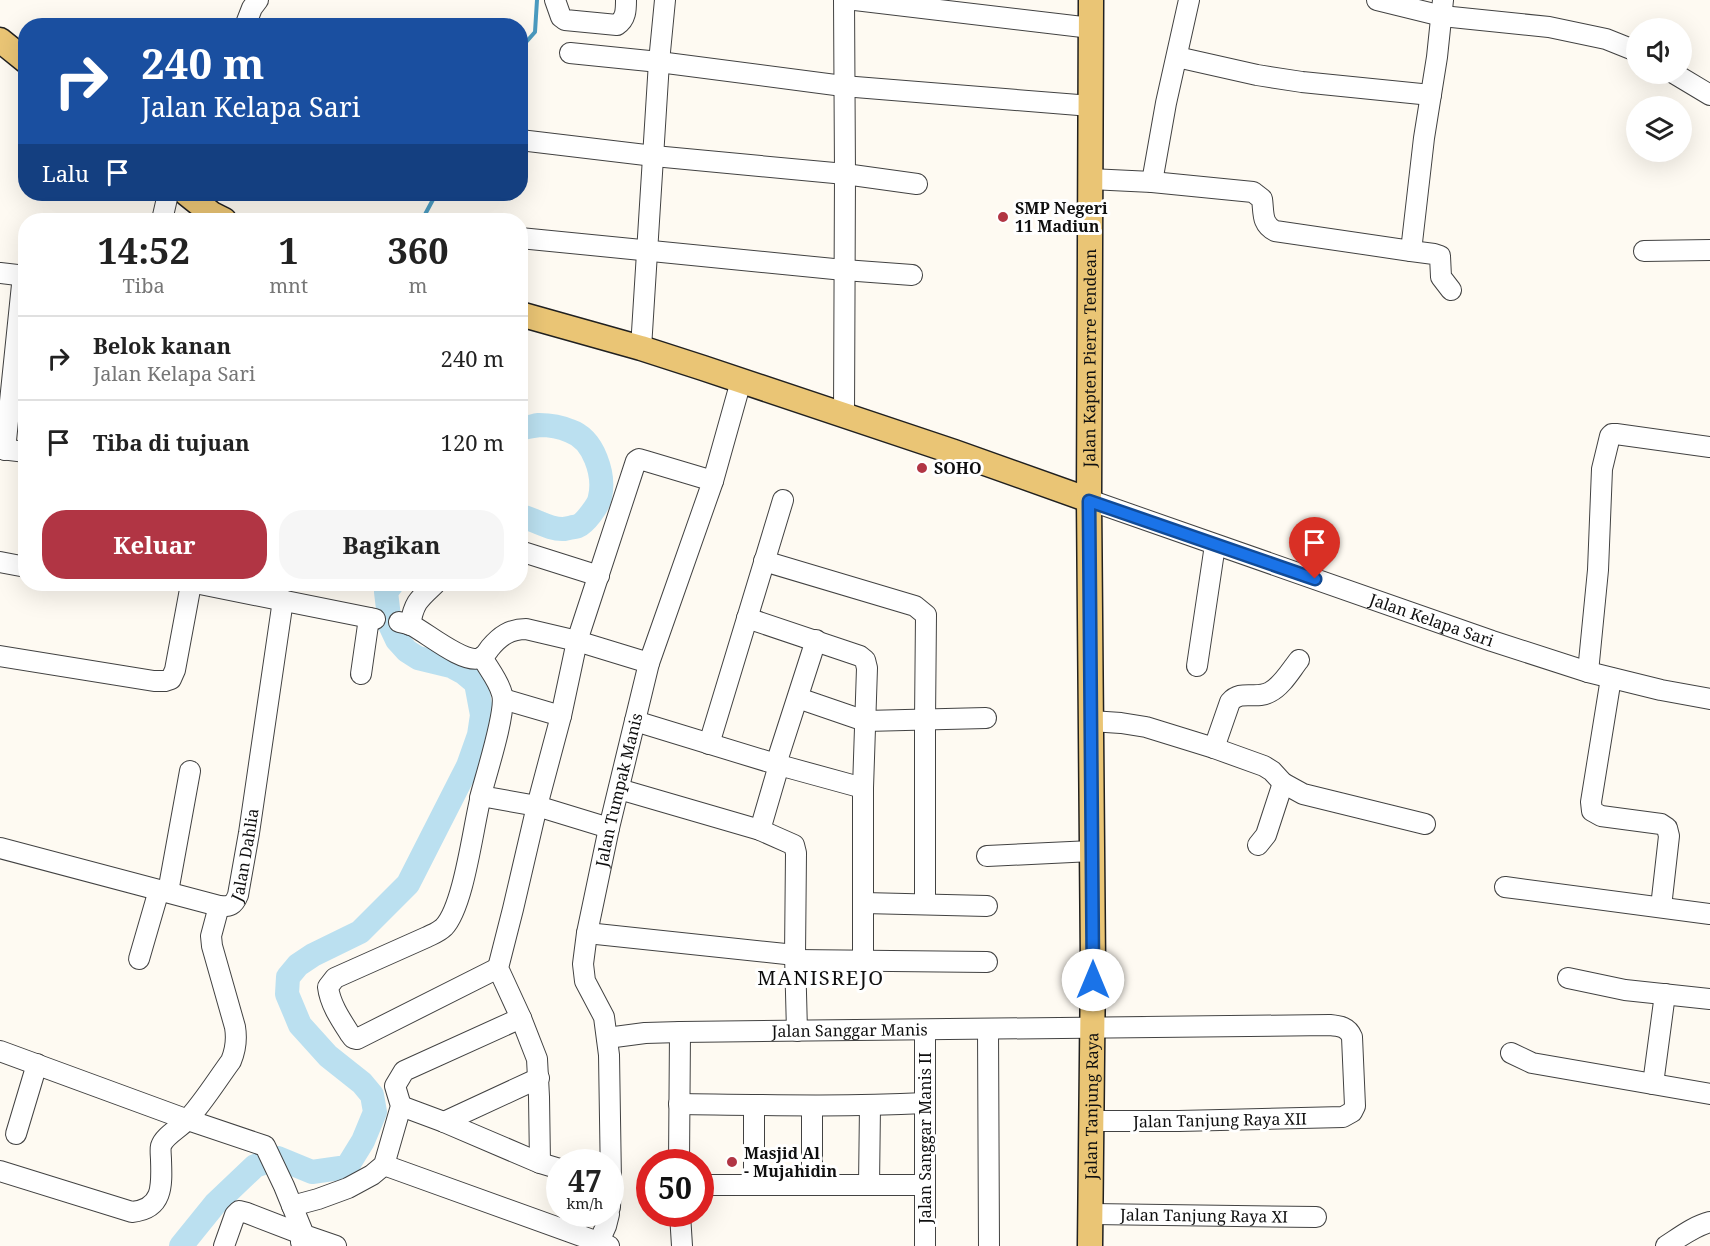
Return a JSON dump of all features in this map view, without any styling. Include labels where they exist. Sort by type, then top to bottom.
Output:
[{"type":"main road","name":"Jalan Kapten Pierre Tendean","points":[[1089,501],[1091,0]]},
{"type":"main road","points":[[0,40],[18,55]]},
{"type":"main road","points":[[198,201],[211,213]]},
{"type":"main road","points":[[528,316],[641,348],[975,459],[1089,501]]},
{"type":"main road","name":"Jalan Tanjung Raya","points":[[1089,501],[1093,964],[1090,1246]]},
{"type":"street","points":[[248,18],[258,0]]},
{"type":"street","points":[[555,0],[561,17],[566,20],[617,25],[625,17],[627,0]]},
{"type":"street","points":[[641,348],[665,0]]},
{"type":"street","points":[[844,0],[844,415]]},
{"type":"street","points":[[855,0],[1091,28]]},
{"type":"street","points":[[1152,182],[1166,103],[1189,0]]},
{"type":"street","points":[[1377,0],[1443,8],[1550,27],[1606,39],[1626,47]]},
{"type":"street","points":[[1411,251],[1424,138],[1443,8]]},
{"type":"street","points":[[570,53],[843,86],[1091,106]]},
{"type":"street","points":[[1177,57],[1257,75],[1302,82],[1431,95]]},
{"type":"street","points":[[1692,84],[1710,95]]},
{"type":"street","points":[[528,141],[654,156],[845,174],[917,184]]},
{"type":"street","points":[[1090,179],[1152,182],[1253,192],[1262,199],[1263,218],[1266,224],[1275,231],[1440,256],[1441,277],[1451,291]]},
{"type":"street","points":[[528,239],[912,275]]},
{"type":"street","points":[[1644,251],[1710,250]]},
{"type":"street","points":[[0,273],[18,274]]},
{"type":"street","points":[[18,325],[3,450],[18,451]]},
{"type":"street","name":"Jalan Tumpak Manis","points":[[611,1149],[607,1038],[604,1017],[585,981],[583,964],[587,933],[609,828],[649,663],[713,481],[741,381]]},
{"type":"street","points":[[1588,672],[1598,570],[1602,469],[1610,436],[1612,434],[1710,447]]},
{"type":"street","points":[[540,1163],[537,1059],[498,968],[561,716],[577,640],[637,460],[646,460],[713,481]]},
{"type":"street","points":[[710,744],[783,500]]},
{"type":"street","name":"Jalan Kelapa Sari","points":[[1089,501],[1588,672],[1710,699]]},
{"type":"street","points":[[1197,666],[1215,545]]},
{"type":"street","points":[[528,553],[599,576]]},
{"type":"street","points":[[764,561],[915,606],[926,615],[925,904]]},
{"type":"street","points":[[0,562],[18,565]]},
{"type":"street","points":[[0,656],[154,681],[171,679],[176,670],[190,591]]},
{"type":"street","points":[[236,591],[372,618],[361,674]]},
{"type":"street","points":[[428,591],[415,604],[405,624],[455,652],[472,658],[482,657],[497,640],[508,632],[526,629],[577,640],[649,663]]},
{"type":"street","name":"Jalan Dahlia","points":[[0,848],[219,906],[229,907],[234,904],[238,895],[249,833],[283,600]]},
{"type":"street","points":[[747,618],[816,640],[860,656],[865,660],[867,668],[862,788],[863,961]]},
{"type":"street","points":[[760,830],[777,765],[816,640]]},
{"type":"street","points":[[482,657],[501,690],[503,699],[501,717],[453,912],[442,930],[335,978],[328,990],[334,1007],[350,1034],[357,1039],[498,968]]},
{"type":"street","points":[[1214,748],[1230,702],[1234,697],[1239,695],[1261,696],[1269,693],[1299,660]]},
{"type":"street","points":[[1611,678],[1592,786],[1591,807],[1595,814],[1600,816],[1661,824],[1667,828],[1669,836],[1661,906]]},
{"type":"street","points":[[798,698],[865,721],[987,718]]},
{"type":"street","points":[[503,699],[561,716]]},
{"type":"street","points":[[1091,721],[1146,727],[1264,766],[1283,783],[1303,794],[1425,824]]},
{"type":"street","points":[[634,722],[862,788]]},
{"type":"street","points":[[139,959],[164,891],[189,771]]},
{"type":"street","points":[[1258,846],[1266,835],[1283,783]]},
{"type":"street","points":[[619,789],[760,830],[794,845],[796,849],[797,1031]]},
{"type":"street","points":[[480,798],[481,796],[537,806],[609,828]]},
{"type":"street","points":[[987,856],[1092,851]]},
{"type":"street","points":[[1506,887],[1710,914]]},
{"type":"street","points":[[864,903],[987,906]]},
{"type":"street","points":[[0,1171],[132,1212],[144,1211],[151,1206],[158,1196],[162,1181],[161,1147],[164,1141],[188,1120],[231,1061],[235,1051],[237,1040],[235,1027],[212,946],[219,906]]},
{"type":"street","points":[[587,933],[796,957],[863,961],[987,962]]},
{"type":"street","points":[[1568,978],[1625,990],[1710,999]]},
{"type":"street","points":[[1653,1084],[1665,994]]},
{"type":"street","points":[[292,1206],[348,1188],[384,1165],[401,1106],[395,1086],[404,1071],[521,1018]]},
{"type":"street","name":"Jalan Sanggar Manis","points":[[607,1038],[645,1033],[680,1032],[1330,1025],[1345,1027],[1352,1037],[1355,1100],[1352,1112],[1348,1115]]},
{"type":"street","points":[[988,1029],[989,1246]]},
{"type":"street","name":"Jalan Sanggar Manis II","points":[[925,1030],[925,1246]]},
{"type":"street","points":[[679,1149],[680,1032]]},
{"type":"street","points":[[0,1051],[265,1146],[292,1206],[302,1240]]},
{"type":"street","points":[[1511,1053],[1532,1063],[1710,1094]]},
{"type":"street","points":[[16,1134],[37,1064]]},
{"type":"street","points":[[444,1122],[539,1078]]},
{"type":"street","points":[[679,1104],[870,1106],[924,1103]]},
{"type":"street","points":[[754,1105],[754,1185]]},
{"type":"street","points":[[401,1106],[546,1164]]},
{"type":"street","points":[[812,1106],[812,1185]]},
{"type":"street","points":[[869,1185],[870,1106]]},
{"type":"street","name":"Jalan Tanjung Raya XII","points":[[1092,1121],[1338,1118],[1348,1115]]},
{"type":"street","points":[[384,1165],[602,1245],[606,1227]]},
{"type":"street","points":[[714,1185],[925,1185]]},
{"type":"street","points":[[224,1246],[239,1211],[302,1240],[336,1246]]},
{"type":"street","name":"Jalan Tanjung Raya XI","points":[[1092,1214],[1316,1217]]},
{"type":"street","points":[[1666,1246],[1701,1224],[1710,1222]]},
{"type":"street","points":[[681,1227],[682,1246]]},
{"type":"waterway","points":[[528,40],[535,32],[537,0]]},
{"type":"waterway","points":[[426,213],[432,201]]},
{"type":"waterway","points":[[528,427],[550,426],[578,435],[586,442],[596,459],[601,479],[599,500],[578,526],[558,529],[528,518]]},
{"type":"waterway","points":[[181,1246],[215,1204],[255,1166],[278,1158],[312,1172],[347,1167],[363,1141],[375,1112],[372,1095],[362,1083],[328,1056],[300,1025],[287,994],[288,977],[298,965],[313,955],[360,932],[408,884],[468,766],[479,735],[482,715],[476,683],[451,666],[418,658],[407,651],[397,640],[390,625],[387,591]]},
{"type":"place","name":"SMP Negeri 11 Madiun","points":[[1003,217]]},
{"type":"place","name":"SOHO","points":[[922,468]]},
{"type":"place","name":"Masjid Al - Mujahidin","points":[[732,1162]]},
{"type":"district","name":"MANISREJO","points":[[821,978]]},
{"type":"route","points":[[1093,980],[1089,501],[1315,579]]}]
